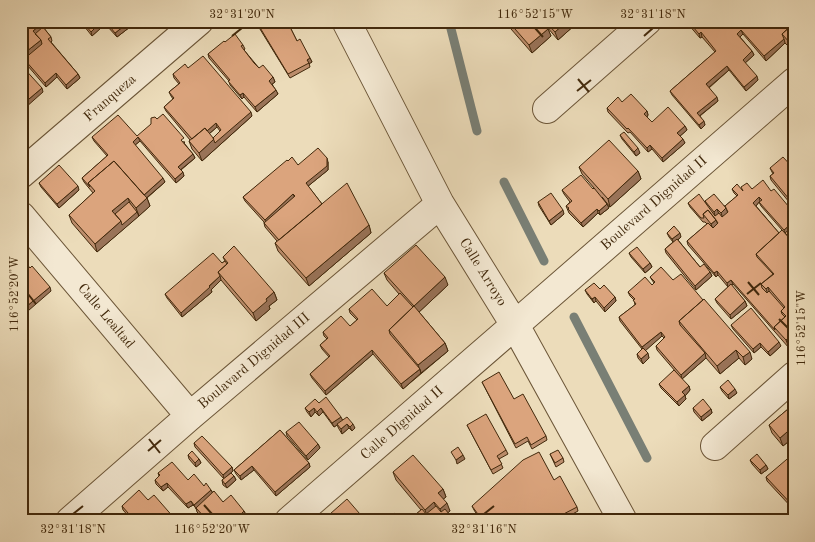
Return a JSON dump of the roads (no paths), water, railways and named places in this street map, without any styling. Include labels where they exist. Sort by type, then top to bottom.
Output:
[{"type":"street","name":"Franqueza","points":[[21,174],[199,21]]},
{"type":"street","name":"Calle Arroyo","points":[[346,21],[440,204],[515,325],[623,521]]},
{"type":"street","points":[[548,109],[647,21]]},
{"type":"street","name":"Boulevard Dignidad II","points":[[515,325],[794,82]]},
{"type":"street","name":"Boulavard Dignidad III","points":[[70,521],[190,416],[440,204]]},
{"type":"street","name":"Calle Lealtad","points":[[21,216],[190,416]]},
{"type":"street","name":"Calle Dignidad II","points":[[289,521],[515,325]]},
{"type":"street","points":[[715,446],[794,376]]},
{"type":"waterway","points":[[449,21],[477,131]]},
{"type":"waterway","points":[[504,182],[544,261]]},
{"type":"waterway","points":[[574,317],[647,458]]}]
